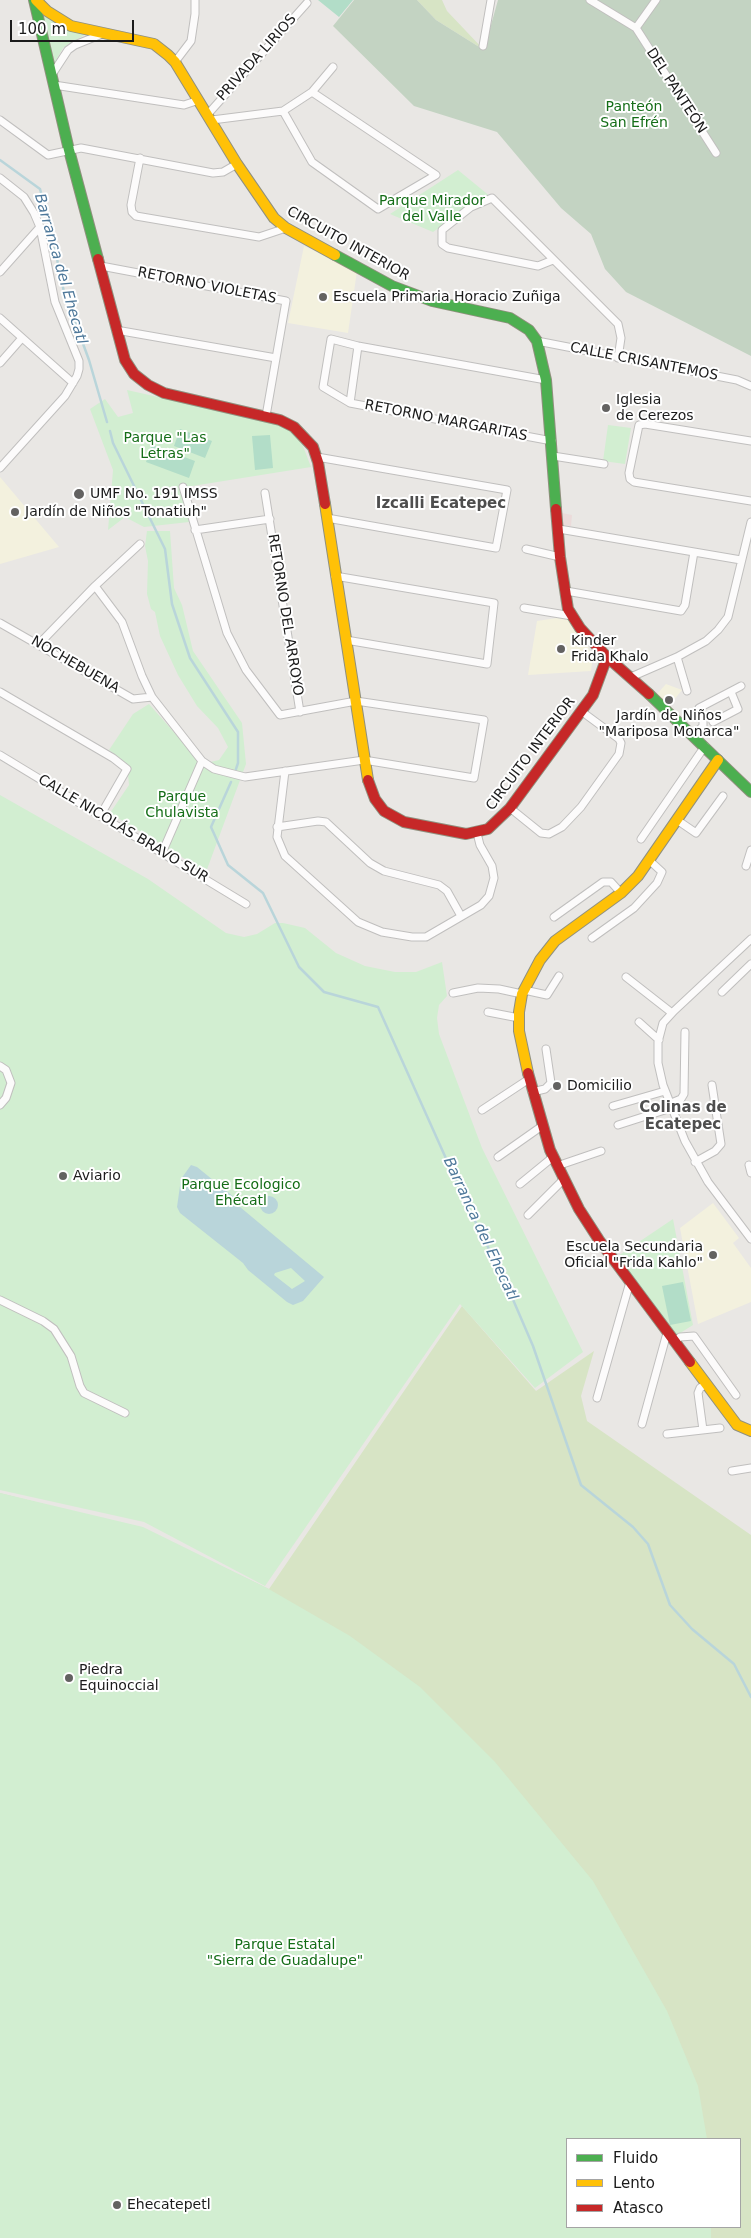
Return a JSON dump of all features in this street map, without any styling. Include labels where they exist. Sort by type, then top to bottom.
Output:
[{"type":"street","name":"CIRCUITO INTERIOR","points":[[35,0],[47,11],[71,26],[154,44],[175,62],[237,164],[274,218],[286,228],[392,286],[432,301],[510,318],[529,330],[537,342],[546,380],[554,456],[560,557],[568,609],[580,628],[607,657],[592,695],[581,711],[510,808],[488,829],[477,833],[449,832],[393,818],[375,800],[368,782],[364,760],[327,518],[317,457],[313,447],[294,427],[280,420],[180,398],[148,385],[134,374],[125,360],[69,150],[35,0]]},
{"type":"street","points":[[175,62],[190,41],[195,14],[195,0]]},
{"type":"street","points":[[483,46],[491,0]]},
{"type":"street","name":"DEL PANTEÓN","points":[[590,0],[636,28],[716,153]]},
{"type":"street","points":[[636,28],[656,0]]},
{"type":"street","name":"PRIVADA LIRIOS","points":[[210,117],[307,3]]},
{"type":"street","points":[[103,34],[75,45],[68,50],[53,80],[184,105],[198,100]]},
{"type":"street","points":[[210,117],[284,111],[312,92],[333,66]]},
{"type":"street","points":[[284,111],[312,162],[378,208],[436,175],[312,92]]},
{"type":"street","points":[[0,120],[48,155],[81,148],[212,173],[223,172],[237,164]]},
{"type":"street","points":[[140,158],[131,205],[132,212],[136,216],[259,237],[286,228]]},
{"type":"street","points":[[0,178],[24,197],[40,227],[55,302],[79,361],[80,369],[65,396],[0,468]]},
{"type":"street","points":[[553,260],[538,266],[448,248],[442,244],[442,230],[471,207],[492,198],[618,324],[621,338],[618,358]]},
{"type":"street","points":[[0,272],[40,227]]},
{"type":"street","name":"RETORNO VIOLETAS","points":[[101,266],[286,301],[266,416]]},
{"type":"street","points":[[0,318],[73,383]]},
{"type":"street","points":[[116,330],[276,358]]},
{"type":"street","points":[[0,363],[22,338]]},
{"type":"street","points":[[350,403],[323,387],[331,339],[358,346],[546,380]]},
{"type":"street","name":"CALLE CRISANTEMOS","points":[[537,342],[737,380],[751,386]]},
{"type":"street","name":"RETORNO MARGARITAS","points":[[358,346],[350,403],[552,442]]},
{"type":"street","points":[[751,441],[646,424],[639,425],[629,473],[630,479],[634,482],[751,502]]},
{"type":"street","points":[[554,456],[604,464]]},
{"type":"street","points":[[317,457],[507,490],[496,548],[327,518]]},
{"type":"street","name":"RETORNO DEL ARROYO","points":[[183,487],[227,633],[236,655],[280,715],[356,701],[484,720],[474,778],[364,760]]},
{"type":"street","name":"RETORNO DEL ARROYO","points":[[265,493],[300,712]]},
{"type":"street","name":"RETORNO DEL ARROYO","points":[[195,530],[270,519]]},
{"type":"street","points":[[631,677],[677,657],[706,641],[718,630],[728,617],[751,522]]},
{"type":"street","points":[[559,529],[742,560]]},
{"type":"street","points":[[39,644],[95,586],[140,544]]},
{"type":"street","points":[[526,549],[560,557]]},
{"type":"street","points":[[566,591],[681,611],[685,605],[694,552]]},
{"type":"street","points":[[335,576],[494,603],[487,664],[346,640]]},
{"type":"street","points":[[95,586],[122,622],[152,697],[202,761],[224,773],[245,777],[364,760]]},
{"type":"street","points":[[524,608],[572,616]]},
{"type":"street","name":"NOCHEBUENA","points":[[0,623],[134,699],[152,697]]},
{"type":"street","points":[[607,657],[694,735],[751,792]]},
{"type":"street","points":[[677,657],[687,691]]},
{"type":"street","points":[[694,735],[703,726],[704,721],[699,708],[741,686]]},
{"type":"street","points":[[0,692],[128,769],[100,816]]},
{"type":"street","points":[[713,722],[738,709],[731,692]]},
{"type":"street","points":[[510,808],[541,833],[549,834],[562,827],[587,799],[619,754],[621,743],[619,739],[581,711]]},
{"type":"street","points":[[641,839],[705,746]]},
{"type":"street","name":"CALLE NICOLÁS BRAVO SUR","points":[[0,755],[246,904]]},
{"type":"street","points":[[718,760],[638,876],[621,893],[555,941],[540,960],[523,992],[519,1031],[528,1079],[542,1126],[564,1180],[594,1233],[737,1425],[751,1431]]},
{"type":"street","points":[[162,853],[202,761]]},
{"type":"street","points":[[285,771],[277,826],[277,837],[285,856],[358,922],[382,932],[412,938],[426,936],[480,905],[493,888],[494,878],[492,866],[480,844],[477,833]]},
{"type":"street","points":[[677,820],[696,833],[723,796]]},
{"type":"street","points":[[277,826],[318,821],[326,822],[370,863],[384,871],[439,885],[448,891],[461,916]]},
{"type":"street","points":[[746,866],[751,850]]},
{"type":"street","points":[[592,938],[634,908],[657,883],[662,872],[649,860]]},
{"type":"street","points":[[554,917],[602,882],[611,882],[621,893]]},
{"type":"street","points":[[751,939],[672,1013],[664,1023],[659,1040],[658,1063],[670,1106],[695,1162],[751,1239]]},
{"type":"street","points":[[722,992],[751,964]]},
{"type":"street","points":[[453,993],[478,988],[547,995],[559,976]]},
{"type":"street","points":[[626,977],[672,1013]]},
{"type":"street","points":[[488,1012],[519,1018]]},
{"type":"street","points":[[639,1022],[659,1040]]},
{"type":"street","points":[[618,1125],[670,1106],[681,1099],[684,1094],[684,1032]]},
{"type":"street","points":[[532,1092],[545,1089],[551,1084],[546,1049]]},
{"type":"street","points":[[0,1066],[6,1070],[11,1083],[6,1098],[0,1105]]},
{"type":"street","points":[[482,1110],[528,1079]]},
{"type":"street","points":[[695,1162],[715,1151],[721,1144],[712,1085]]},
{"type":"street","points":[[613,1106],[665,1091]]},
{"type":"street","points":[[498,1157],[542,1126]]},
{"type":"street","points":[[520,1184],[555,1161],[601,1151]]},
{"type":"street","points":[[528,1215],[564,1180]]},
{"type":"street","points":[[597,1398],[630,1282]]},
{"type":"street","points":[[0,1300],[43,1321],[54,1329],[70,1356],[84,1393],[125,1413]]},
{"type":"street","points":[[642,1424],[667,1332]]},
{"type":"street","points":[[675,1342],[680,1337],[694,1336],[736,1395]]},
{"type":"street","points":[[703,1430],[698,1393],[700,1388],[706,1384]]},
{"type":"street","points":[[667,1434],[720,1428]]},
{"type":"street","points":[[732,1471],[751,1468]]},
{"type":"shaded area","name":"Escuela Primaria Horacio Zuñiga","points":[[304,246],[357,271],[348,333],[288,323]]},
{"type":"shaded area","name":"Jardín de Niños \"Tonatiuh\"","points":[[0,477],[59,547],[0,564]]},
{"type":"shaded area","points":[[562,513],[572,515],[571,526],[562,525]]},
{"type":"shaded area","name":"Kinder Frida Khalo","points":[[570,616],[593,656],[591,671],[528,675],[537,621]]},
{"type":"shaded area","name":"Jardín de Niños \"Mariposa Monarca\"","points":[[666,684],[682,690],[669,706],[657,694]]},
{"type":"shaded area","name":"Escuela Secundaria Oficial \"Frida Kahlo\"","points":[[713,1203],[739,1238],[733,1243],[751,1268],[751,1302],[698,1324],[680,1228]]},
{"type":"green space","points":[[318,0],[353,0],[339,17]]},
{"type":"green space","name":"Panteón San Efrén","points":[[354,0],[417,0],[436,20],[484,50],[498,0],[751,0],[751,356],[626,292],[605,269],[591,234],[561,208],[497,132],[414,106],[333,26]]},
{"type":"green space","points":[[417,0],[442,0],[447,11],[484,50],[436,20]]},
{"type":"green space","points":[[40,10],[62,28],[86,34],[63,48],[52,67]]},
{"type":"green space","name":"Parque Mirador del Valle","points":[[458,170],[491,197],[471,206],[433,232],[390,214]]},
{"type":"green space","name":"Parque \"Las Letras\"","points":[[127,390],[278,424],[292,430],[303,446],[311,467],[180,488],[189,522],[144,527],[125,517],[108,530],[113,470],[90,409],[105,399],[118,417],[133,413]]},
{"type":"green space","points":[[608,425],[631,428],[625,464],[603,461]]},
{"type":"green space","points":[[180,429],[212,441],[205,458],[174,446]]},
{"type":"green space","points":[[270,435],[273,468],[255,470],[252,436]]},
{"type":"green space","points":[[152,445],[195,461],[189,478],[146,462]]},
{"type":"green space","name":"Parque Chulavista","points":[[147,531],[170,531],[174,588],[182,605],[193,651],[242,723],[246,764],[206,872],[110,813],[129,785],[127,764],[109,750],[133,714],[149,704],[202,764],[219,760],[228,747],[218,728],[197,706],[178,675],[160,636],[155,612],[151,609],[147,594],[148,561],[145,546]]},
{"type":"green space","name":"Parque Ecologico Ehécatl","points":[[0,795],[148,879],[226,933],[244,937],[257,934],[275,923],[283,923],[305,928],[336,953],[365,966],[395,972],[416,972],[442,962],[447,996],[439,1005],[437,1018],[439,1034],[482,1148],[583,1352],[535,1388],[460,1304],[265,1586],[144,1522],[0,1490]]},
{"type":"green space","points":[[673,1219],[693,1325],[677,1335],[618,1256]]},
{"type":"green space","points":[[683,1282],[691,1321],[670,1325],[662,1286]]},
{"type":"green space","name":"Parque Estatal \"Sierra de Guadalupe\"","points":[[462,1306],[536,1391],[594,1351],[581,1396],[587,1421],[751,1535],[751,2238],[0,2238],[0,1493],[146,1530],[269,1589]]},
{"type":"green space","name":"Parque Estatal \"Sierra de Guadalupe\"","points":[[0,1493],[143,1527],[267,1588],[350,1636],[420,1687],[495,1762],[593,1881],[667,2011],[698,2086],[707,2138],[566,2138],[566,2228],[711,2228],[711,2238],[0,2238]]},
{"type":"water","points":[[191,1165],[197,1167],[235,1198],[240,1207],[324,1277],[303,1301],[293,1305],[287,1302],[248,1270],[243,1263],[180,1213],[177,1207],[181,1179]],"holes":[[[291,1268],[305,1281],[292,1289],[274,1275]]]},
{"type":"water","points":[[265,1196],[273,1196],[278,1201],[276,1212],[265,1214],[260,1209],[260,1201]]},
{"type":"waterway","name":"Barranca del Ehecatl","points":[[0,160],[40,189],[64,292],[89,360],[107,422]]},
{"type":"waterway","name":"Barranca del Ehecatl","points":[[110,431],[113,443],[165,549],[172,604],[190,658],[238,732],[238,763],[236,769]]},
{"type":"waterway","name":"Barranca del Ehecatl","points":[[231,782],[211,827],[228,865],[263,893],[299,967],[324,992],[378,1007],[466,1203],[505,1281],[533,1346],[581,1485],[633,1527],[648,1544],[670,1605],[692,1629],[734,1664],[751,1697]]},
{"type":"traffic: fast","points":[[34,0],[69,150],[98,259]]},
{"type":"traffic: fast","points":[[335,255],[392,286],[432,301],[510,318],[529,330],[537,341],[546,380],[556,509]]},
{"type":"traffic: fast","points":[[649,694],[751,792]]},
{"type":"traffic: slow","points":[[36,0],[47,11],[71,26],[154,44],[168,55],[175,62],[237,164],[274,218],[286,228],[335,255]]},
{"type":"traffic: slow","points":[[325,504],[368,780]]},
{"type":"traffic: slow","points":[[528,1073],[519,1031],[519,1012],[522,994],[540,960],[555,941],[621,893],[638,876],[718,760]]},
{"type":"traffic: slow","points":[[690,1362],[737,1425],[751,1431]]},
{"type":"traffic: jam","points":[[98,259],[125,360],[134,374],[148,385],[164,393],[280,420],[294,427],[313,447],[318,462],[325,504]]},
{"type":"traffic: jam","points":[[556,509],[560,557],[568,609],[580,628],[607,657],[649,694]]},
{"type":"traffic: jam","points":[[368,780],[375,799],[384,811],[404,822],[466,834],[488,829],[510,808],[593,695],[607,657]]},
{"type":"traffic: jam","points":[[528,1073],[550,1150],[579,1209],[599,1240],[690,1362]]},
{"type":"place","name":"Escuela Primaria Horacio Zuñiga","points":[[323,297]]},
{"type":"place","name":"Iglesia de Cerezos","points":[[606,408]]},
{"type":"place","name":"UMF No. 191 IMSS","points":[[79,494]]},
{"type":"place","name":"Jardín de Niños \"Tonatiuh\"","points":[[15,512]]},
{"type":"place","name":"Kinder Frida Khalo","points":[[561,649]]},
{"type":"place","name":"Jardín de Niños \"Mariposa Monarca\"","points":[[669,700]]},
{"type":"place","name":"Domicilio","points":[[557,1086]]},
{"type":"place","name":"Aviario","points":[[63,1176]]},
{"type":"place","name":"Escuela Secundaria Oficial \"Frida Kahlo\"","points":[[713,1255]]},
{"type":"place","name":"Piedra Equinoccial","points":[[69,1678]]},
{"type":"place","name":"Ehecatepetl","points":[[117,2205]]},
{"type":"district","name":"Izcalli Ecatepec","points":[[441,504]]},
{"type":"district","name":"Colinas de Ecatepec","points":[[683,1116]]}]
